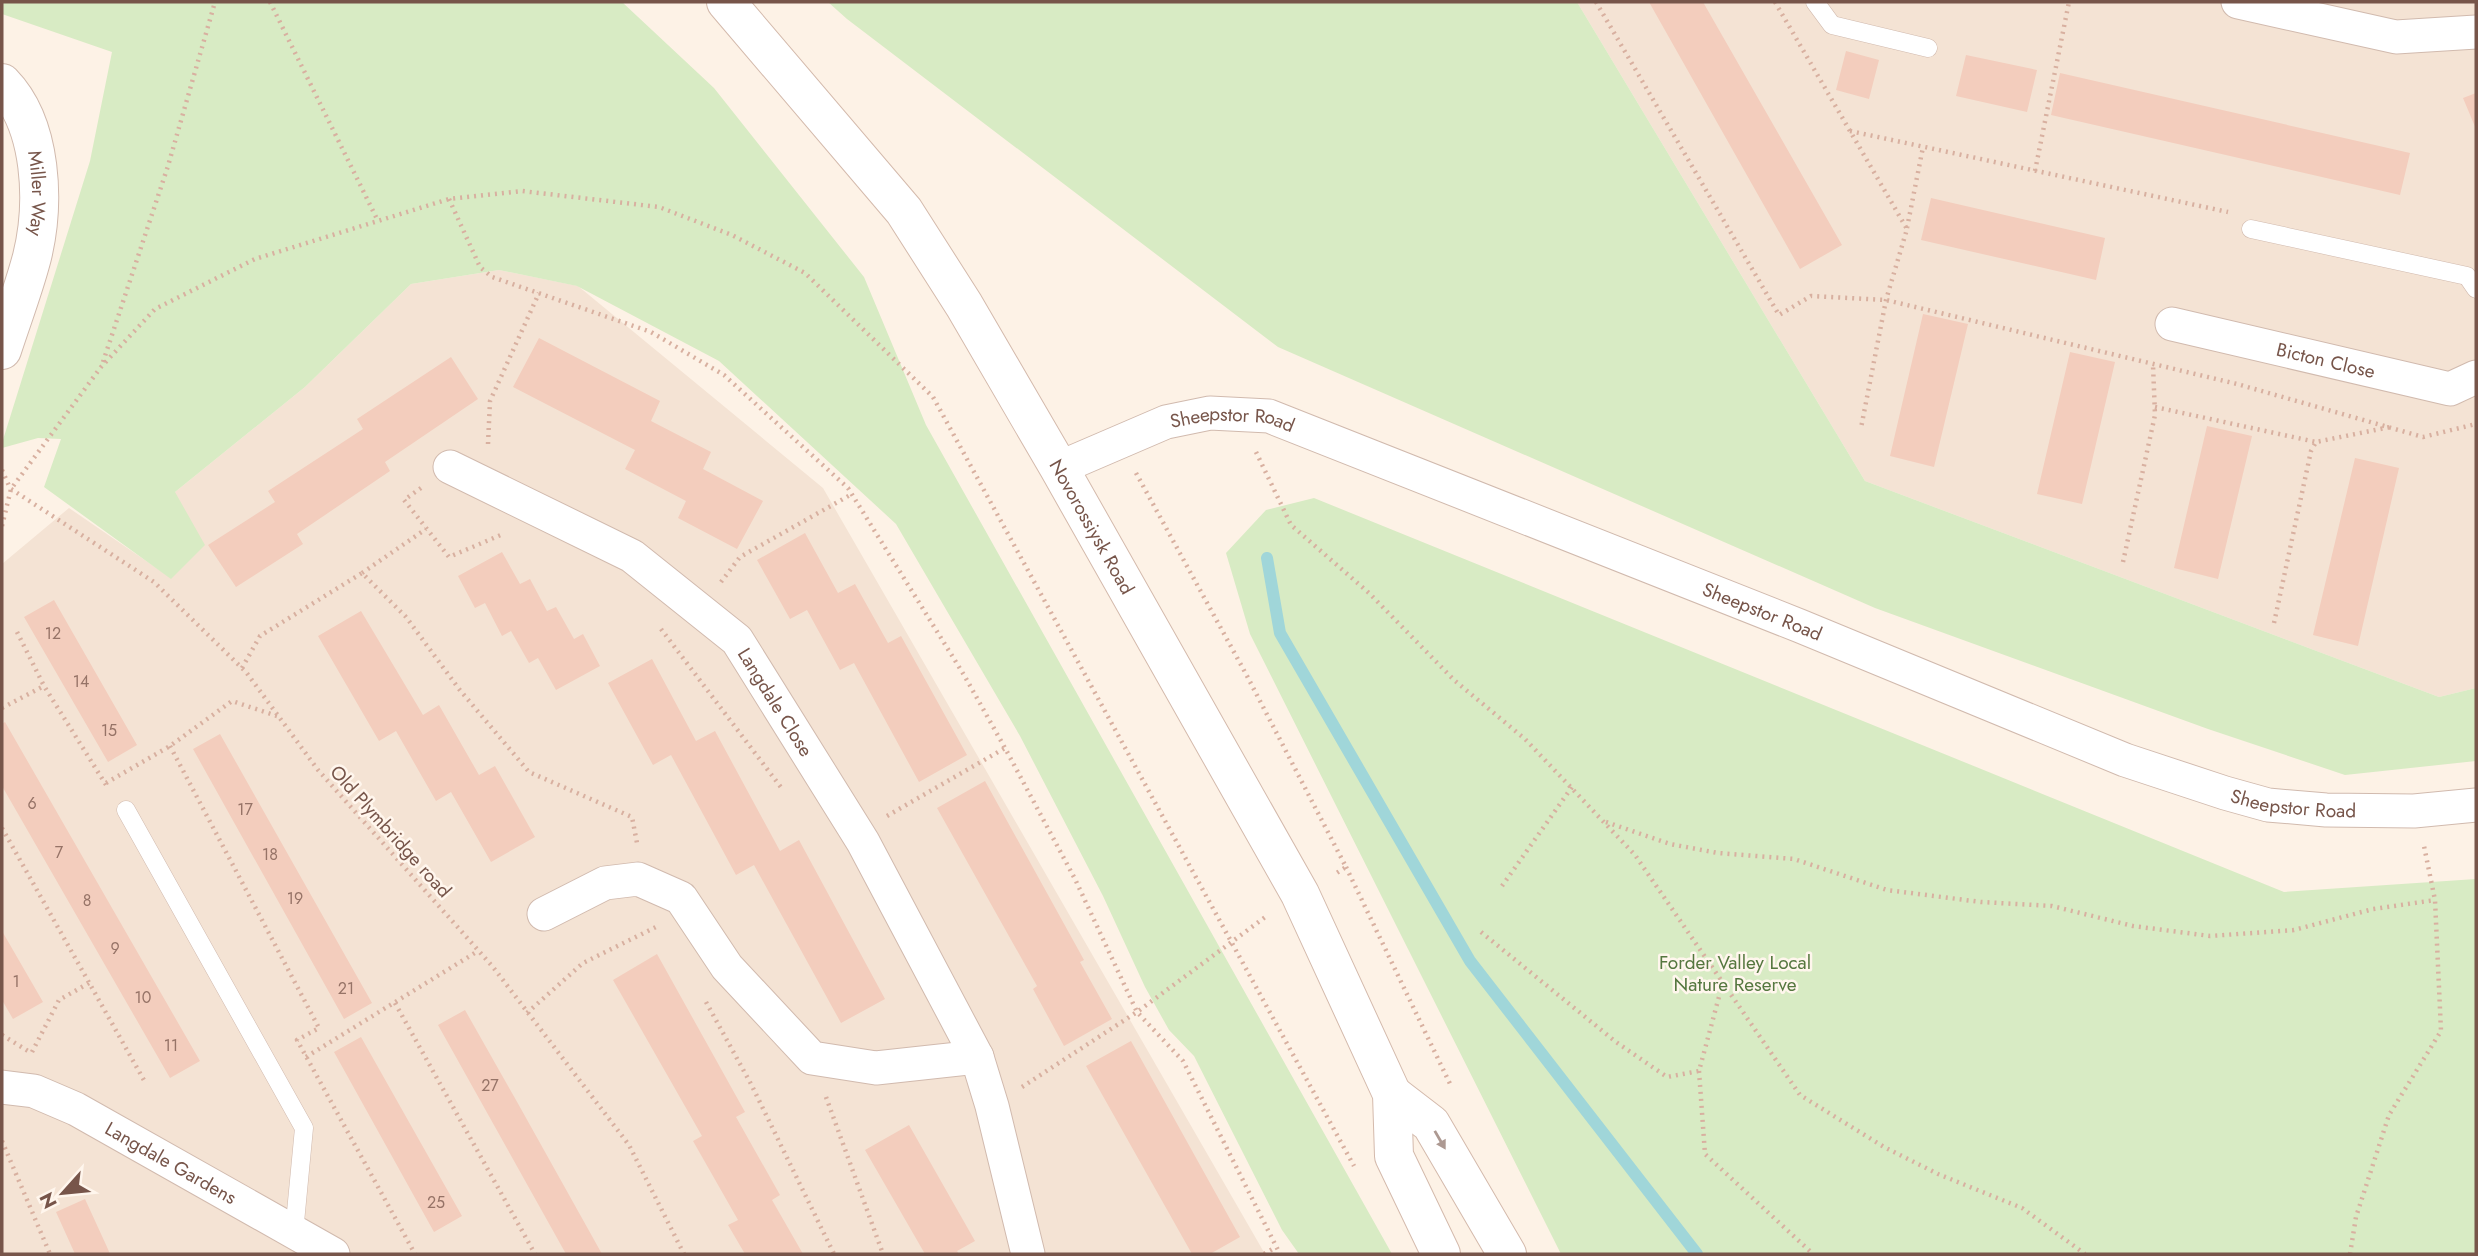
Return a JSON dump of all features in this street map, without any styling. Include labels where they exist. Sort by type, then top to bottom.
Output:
[{"type":"main road","name":"Novorossiysk Road","points":[[726,2],[904,211],[964,305],[1059,468],[1300,894],[1392,1094],[1394,1156],[1441,1254]]},
{"type":"main road","name":"Miller Way","points":[[2,83],[9,90],[28,129],[40,184],[32,256],[2,350]]},
{"type":"main road","name":"Novorossiysk Road","points":[[1392,1094],[1431,1124],[1507,1254]]},
{"type":"street","points":[[2238,2],[2396,37],[2476,32]]},
{"type":"street","name":"Bicton Close","points":[[2172,324],[2450,388],[2476,377]]},
{"type":"street","name":"Sheepstor Road","points":[[1059,468],[1166,422],[1210,414],[1269,416],[1800,626],[2125,760],[2268,805],[2326,810],[2414,811],[2476,804]]},
{"type":"street","name":"Langdale Close","points":[[450,467],[632,556],[737,640],[857,833],[977,1057],[992,1106],[1028,1254]]},
{"type":"street","points":[[544,914],[605,883],[638,879],[681,898],[727,967],[812,1058],[876,1068],[977,1057]]},
{"type":"street","name":"Langdale Gardens","points":[[2,1087],[34,1091],[76,1109],[333,1254]]},
{"type":"lane","points":[[1815,2],[1832,25],[1928,48]]},
{"type":"lane","points":[[2251,229],[2467,276],[2476,289]]},
{"type":"lane","points":[[126,810],[304,1128],[294,1233]]},
{"type":"path","points":[[101,367],[168,166],[215,2]]},
{"type":"path","points":[[270,2],[378,221]]},
{"type":"path","points":[[1596,2],[1779,315],[1811,296],[1886,300],[2237,384],[2423,437],[2476,424]]},
{"type":"path","points":[[1775,2],[1907,229]]},
{"type":"path","points":[[1779,9],[1788,2]]},
{"type":"path","points":[[2035,171],[2069,2]]},
{"type":"path","points":[[1850,131],[2236,214]]},
{"type":"path","points":[[1861,428],[1886,300],[1907,229],[1923,147]]},
{"type":"path","points":[[2,526],[10,489],[101,367],[155,309],[255,259],[449,200],[522,191],[660,207],[732,235],[805,273],[933,397],[1358,1173]]},
{"type":"path","points":[[449,200],[480,267],[492,277],[651,332],[724,375],[852,494],[964,675],[1005,748],[1075,879],[1137,1012],[1183,1061],[1218,1125],[1280,1254]]},
{"type":"path","points":[[488,448],[490,401],[539,293]]},
{"type":"path","points":[[2123,562],[2155,407],[2154,365]]},
{"type":"path","points":[[2155,407],[2316,442],[2390,427]]},
{"type":"path","points":[[1269,416],[1255,454],[1291,525],[1369,593],[1454,680],[1525,739],[1635,855],[1800,1095],[1884,1147],[1938,1174],[2022,1208],[2085,1254]]},
{"type":"path","points":[[1120,442],[1246,674],[1346,867],[1457,1100]]},
{"type":"path","points":[[2274,623],[2311,451],[2316,442]]},
{"type":"path","points":[[2,470],[10,489]]},
{"type":"path","name":"Old Plymbridge road","points":[[10,489],[154,582],[242,668],[318,770],[478,951],[629,1145],[684,1254]]},
{"type":"path","points":[[740,557],[852,494]]},
{"type":"path","points":[[242,668],[260,636],[362,573],[426,529],[449,557],[514,530]]},
{"type":"path","points":[[362,573],[407,617],[459,689],[529,772],[632,817],[643,876],[638,879],[663,924],[583,963],[527,1013]]},
{"type":"path","points":[[659,626],[788,796]]},
{"type":"path","points":[[17,632],[44,687],[106,783],[170,746],[232,701],[278,716]]},
{"type":"path","points":[[2,708],[44,687]]},
{"type":"path","points":[[170,746],[319,1028],[297,1040],[415,1254]]},
{"type":"path","points":[[857,833],[1005,748]]},
{"type":"path","points":[[1502,886],[1572,786]]},
{"type":"path","points":[[2350,1254],[2356,1217],[2389,1115],[2441,1031],[2435,900],[2414,811]]},
{"type":"path","points":[[1605,822],[1670,844],[1718,853],[1794,859],[1887,890],[1981,902],[2052,906],[2133,926],[2210,936],[2294,930],[2373,909],[2435,900]]},
{"type":"path","points":[[2,828],[145,1082]]},
{"type":"path","points":[[992,1106],[1137,1012],[1230,942],[1300,894],[1346,867]]},
{"type":"path","points":[[1481,932],[1589,1021],[1667,1077],[1699,1071]]},
{"type":"path","points":[[306,1057],[478,951]]},
{"type":"path","points":[[1723,982],[1699,1071],[1705,1154],[1813,1254]]},
{"type":"path","points":[[2,1035],[31,1053],[59,1000],[89,983]]},
{"type":"path","points":[[701,992],[751,1084],[834,1254]]},
{"type":"path","points":[[395,1003],[535,1254]]},
{"type":"path","points":[[812,1058],[883,1254]]},
{"type":"path","points":[[2,1141],[50,1254]]},
{"type":"path","points":[[1264,1254],[1276,1247]]},
{"type":"shaded area","points":[[1577,2],[2476,2],[2476,688],[2439,697],[1865,481]]},
{"type":"shaded area","points":[[499,270],[578,286],[823,488],[1265,1254],[2,1254],[2,564],[69,508],[171,578],[175,492],[305,387],[411,284]]},
{"type":"green space","points":[[2,2],[622,2],[714,88],[864,277],[926,425],[1392,1254],[1299,1254],[1282,1230],[1194,1056],[1169,1030],[1145,987],[1103,896],[1020,736],[896,524],[719,361],[577,286],[499,270],[411,284],[305,387],[175,492],[205,545],[171,579],[44,487],[61,439],[38,438],[2,448],[2,443],[90,161],[112,52],[2,14]]},
{"type":"green space","points":[[828,2],[1577,2],[1865,481],[2439,697],[2476,688],[2476,761],[2345,775],[2208,729],[1875,608],[1278,347]]},
{"type":"green space","name":"Forder Valley Local Nature Reserve","points":[[1314,498],[2284,892],[2476,879],[2476,1254],[1561,1254],[1250,634],[1226,553],[1266,510]]},
{"type":"building","points":[[1649,2],[1703,2],[1842,245],[1800,269]]},
{"type":"building","points":[[1846,51],[1879,60],[1869,99],[1836,90]]},
{"type":"building","points":[[1966,55],[2037,70],[2027,112],[1956,96]]},
{"type":"building","points":[[2060,73],[2410,153],[2400,195],[2051,115]]},
{"type":"building","points":[[2476,93],[2476,129],[2463,98]]},
{"type":"building","points":[[1931,198],[2105,238],[2096,280],[1921,240]]},
{"type":"building","points":[[1923,314],[1968,324],[1934,467],[1890,456]]},
{"type":"building","points":[[539,338],[660,401],[651,421],[711,452],[703,469],[763,501],[737,549],[678,518],[686,501],[625,469],[635,450],[513,387]]},
{"type":"building","points":[[2070,352],[2115,362],[2082,504],[2037,494]]},
{"type":"building","points":[[451,357],[478,399],[385,462],[390,471],[297,534],[303,544],[236,587],[208,545],[275,502],[268,491],[363,429],[357,419]]},
{"type":"building","points":[[2207,426],[2252,436],[2218,579],[2174,568]]},
{"type":"building","points":[[2355,458],[2399,468],[2358,646],[2313,635]]},
{"type":"building","points":[[805,533],[838,593],[855,584],[888,643],[901,636],[967,755],[919,782],[854,663],[840,670],[807,610],[790,619],[757,560]]},
{"type":"building","points":[[502,552],[520,584],[530,579],[547,611],[556,607],[574,639],[583,634],[600,666],[556,690],[538,658],[529,663],[511,631],[502,636],[485,603],[475,608],[458,576]]},
{"type":"building","points":[[54,600],[137,745],[108,762],[24,617]]},
{"type":"building","points":[[361,611],[423,715],[439,705],[479,775],[495,766],[535,837],[491,862],[451,792],[436,801],[396,731],[379,741],[318,636]]},
{"type":"building","points":[[652,659],[696,741],[715,731],[780,851],[799,840],[885,999],[841,1023],[754,865],[736,875],[671,755],[653,765],[608,683]]},
{"type":"building","points":[[5,722],[200,1061],[170,1078],[2,786],[2,724]]},
{"type":"building","points":[[220,734],[372,1003],[344,1019],[193,749]]},
{"type":"building","points":[[985,781],[1084,960],[1080,962],[1112,1019],[1064,1046],[1033,989],[1037,986],[937,808]]},
{"type":"building","points":[[2,931],[43,1002],[13,1019],[2,1000]]},
{"type":"building","points":[[657,954],[745,1112],[736,1117],[780,1195],[772,1200],[803,1254],[745,1254],[728,1225],[738,1220],[693,1141],[702,1136],[613,980]]},
{"type":"building","points":[[465,1010],[602,1254],[566,1254],[438,1025]]},
{"type":"building","points":[[361,1037],[462,1216],[434,1232],[334,1052]]},
{"type":"building","points":[[1131,1041],[1240,1237],[1210,1254],[1192,1254],[1086,1066]]},
{"type":"building","points":[[909,1125],[975,1241],[957,1251],[959,1254],[925,1254],[865,1150]]},
{"type":"building","points":[[85,1199],[110,1254],[75,1254],[56,1212]]},
{"type":"waterway","points":[[1267,558],[1280,633],[1470,961],[1697,1254]]}]
